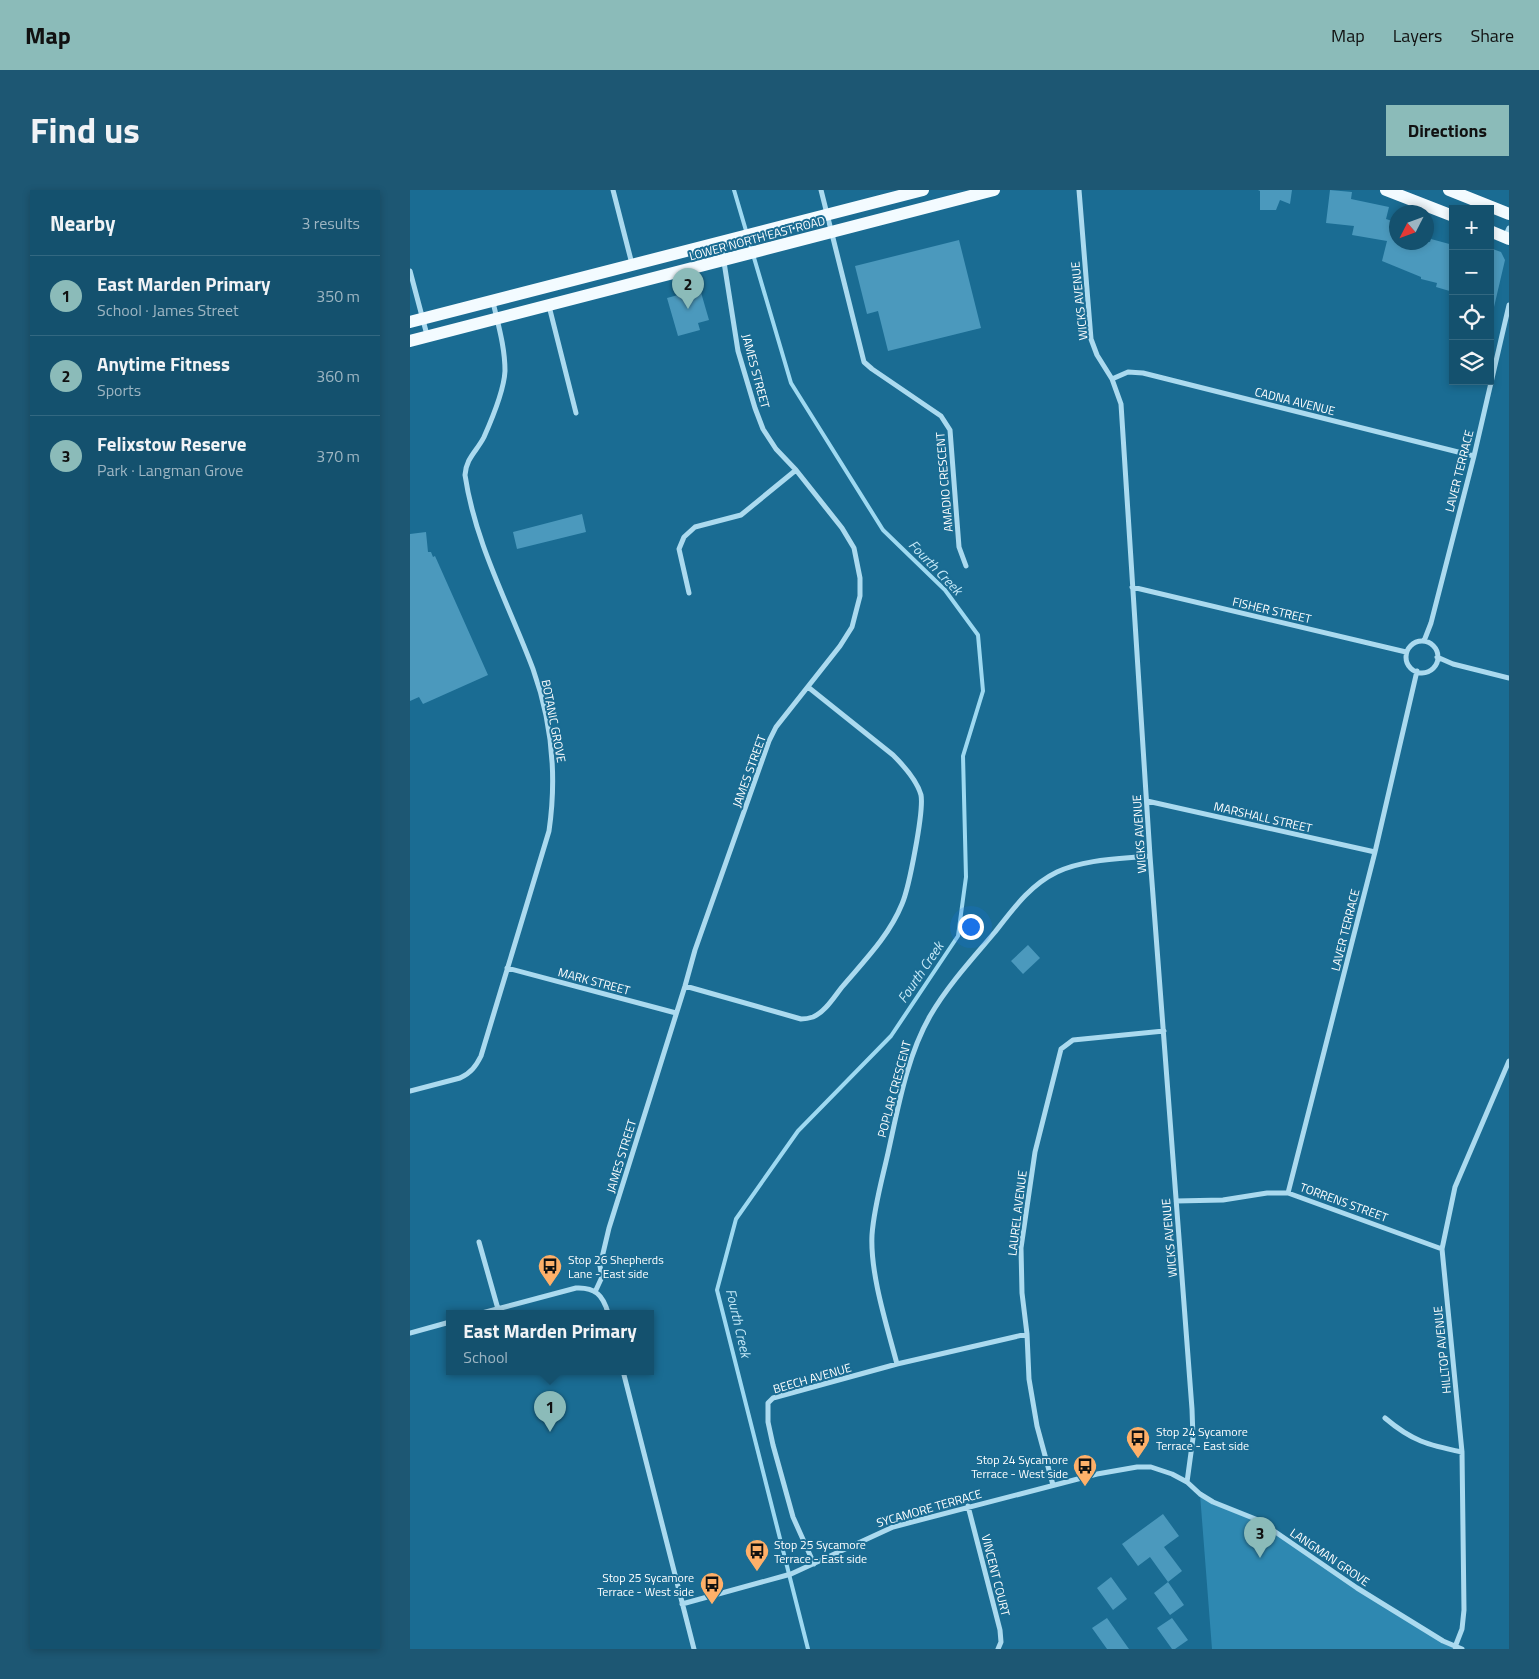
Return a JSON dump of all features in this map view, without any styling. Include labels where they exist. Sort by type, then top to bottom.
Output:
[{"type":"main road","name":"LOWER NORTH EAST ROAD","points":[[416,320],[923,190]]},
{"type":"main road","name":"LOWER NORTH EAST ROAD","points":[[410,341],[994,190]]},
{"type":"main road","points":[[1386,190],[1449,214]]},
{"type":"main road","points":[[1409,190],[1449,213]]},
{"type":"main road","points":[[1449,190],[1509,214]]},
{"type":"main road","points":[[1494,232],[1508,235]]},
{"type":"street","points":[[613,190],[632,264]]},
{"type":"street","name":"AMADIO CRESCENT","points":[[821,190],[864,362],[872,370],[941,416],[950,430],[959,546],[966,566]]},
{"type":"street","name":"WICKS AVENUE","points":[[1079,190],[1091,339],[1097,355],[1112,379],[1121,404],[1150,856],[1192,1408],[1192,1438],[1187,1482]]},
{"type":"street","name":"JAMES STREET","points":[[595,1292],[602,1277],[600,1266],[610,1228],[695,950],[769,741],[776,727],[840,646],[852,627],[860,596],[860,578],[854,548],[842,528],[796,470],[776,449],[754,408],[738,351],[721,242]]},
{"type":"street","points":[[410,271],[416,320],[428,337]]},
{"type":"street","name":"BOTANIC GROVE","points":[[410,1091],[460,1078],[477,1065],[549,831],[553,807],[554,778],[550,738],[533,670],[485,552],[466,474],[466,466],[469,459],[480,445],[494,414],[504,379],[505,361],[492,300]]},
{"type":"street","name":"LAVER TERRACE","points":[[1424,641],[1431,623],[1474,456],[1509,305]]},
{"type":"street","points":[[549,306],[576,413]]},
{"type":"street","name":"CADNA AVENUE","points":[[1112,379],[1128,372],[1143,373],[1474,456]]},
{"type":"street","points":[[689,593],[679,550],[684,537],[694,527],[741,515],[796,470]]},
{"type":"street","name":"FISHER STREET","points":[[1132,587],[1406,652]]},
{"type":"street","points":[[1424,641],[1432,645],[1437,657],[1432,668],[1422,673],[1413,670],[1407,662],[1406,652],[1413,644],[1424,641]]},
{"type":"street","points":[[1437,657],[1453,664],[1509,678]]},
{"type":"street","name":"LAVER TERRACE","points":[[1288,1193],[1376,852],[1417,671]]},
{"type":"street","points":[[685,986],[802,1019],[812,1017],[832,1000],[881,940],[902,905],[908,886],[919,821],[921,797],[917,785],[904,766],[893,755],[808,687]]},
{"type":"street","name":"MARSHALL STREET","points":[[1147,801],[1376,852]]},
{"type":"street","name":"POPLAR CRESCENT","points":[[897,1364],[877,1282],[872,1236],[876,1206],[892,1132],[914,1049],[923,1028],[963,970],[1030,889],[1056,872],[1074,866],[1150,856]]},
{"type":"street","name":"MARK STREET","points":[[507,968],[676,1013]]},
{"type":"street","name":"LAUREL AVENUE","points":[[1053,1485],[1037,1426],[1029,1379],[1027,1334],[1022,1293],[1021,1248],[1035,1152],[1061,1049],[1073,1040],[1164,1031]]},
{"type":"street","name":"HILLTOP AVENUE","points":[[1455,1648],[1462,1629],[1464,1610],[1462,1452],[1442,1248],[1455,1187],[1509,1061]]},
{"type":"street","name":"TORRENS STREET","points":[[1176,1202],[1222,1200],[1267,1193],[1288,1193],[1442,1248]]},
{"type":"street","points":[[479,1242],[498,1309]]},
{"type":"street","points":[[494,1310],[576,1288],[587,1288],[604,1300],[607,1310]]},
{"type":"street","points":[[410,1333],[446,1323]]},
{"type":"street","name":"BEECH AVENUE","points":[[814,1564],[792,1517],[772,1445],[768,1422],[768,1403],[773,1398],[897,1364],[1027,1334]]},
{"type":"street","points":[[624,1375],[694,1649]]},
{"type":"street","points":[[1385,1418],[1402,1433],[1426,1444],[1462,1452]]},
{"type":"street","name":"SYCAMORE TERRACE","points":[[682,1604],[790,1574],[893,1526],[1097,1474],[1137,1466],[1151,1467],[1172,1474],[1187,1482]]},
{"type":"street","name":"LANGMAN GROVE","points":[[1187,1482],[1200,1494],[1214,1502],[1258,1520],[1357,1588],[1443,1642],[1462,1649]]},
{"type":"street","name":"VINCENT COURT","points":[[968,1506],[1000,1630],[1001,1642],[998,1649]]},
{"type":"shaded area","points":[[1200,1494],[1258,1520],[1443,1641],[1462,1649],[1212,1649]]},
{"type":"building","points":[[1258,190],[1292,190],[1290,204],[1280,200],[1276,210],[1260,210],[1260,191]]},
{"type":"building","points":[[1330,190],[1352,192],[1351,199],[1389,207],[1386,219],[1389,220],[1389,250],[1434,250],[1434,240],[1449,244],[1449,291],[1436,287],[1437,283],[1421,279],[1421,277],[1382,261],[1387,241],[1352,235],[1354,226],[1326,223]]},
{"type":"building","points":[[959,240],[981,328],[888,351],[878,311],[867,314],[855,266]]},
{"type":"building","points":[[1494,249],[1501,252],[1505,260],[1494,307]]},
{"type":"building","points":[[700,289],[709,320],[698,323],[700,330],[678,336],[667,298]]},
{"type":"building","points":[[582,514],[586,532],[517,549],[513,532]]},
{"type":"building","points":[[426,532],[428,552],[431,552],[433,557],[435,556],[488,675],[423,704],[419,697],[410,701],[410,534]]},
{"type":"building","points":[[1028,945],[1040,958],[1023,974],[1011,961]]},
{"type":"building","points":[[1163,1514],[1179,1536],[1164,1547],[1182,1571],[1168,1582],[1150,1557],[1138,1566],[1122,1544]]},
{"type":"building","points":[[1111,1577],[1127,1599],[1113,1610],[1097,1588]]},
{"type":"building","points":[[1168,1582],[1184,1605],[1170,1615],[1154,1593]]},
{"type":"building","points":[[1107,1618],[1129,1649],[1107,1649],[1092,1628]]},
{"type":"building","points":[[1172,1618],[1188,1640],[1175,1649],[1172,1649],[1157,1628]]},
{"type":"waterway","name":"Fourth Creek","points":[[734,190],[791,383],[883,530],[945,590],[978,635],[983,691],[963,756],[966,877],[958,936],[891,1036],[798,1131],[736,1219],[717,1290],[808,1649]]},
{"type":"place","name":"Anytime Fitness","points":[[688,309]]},
{"type":"place","name":"Stop 26 Shepherds Lane - East side","points":[[550,1287]]},
{"type":"place","name":"East Marden Primary","points":[[550,1432]]},
{"type":"place","name":"Stop 24 Sycamore Terrace - East side","points":[[1138,1459]]},
{"type":"place","name":"Stop 24 Sycamore Terrace - West side","points":[[1085,1487]]},
{"type":"place","name":"Felixstow Reserve","points":[[1260,1558]]},
{"type":"place","name":"Stop 25 Sycamore Terrace - East side","points":[[757,1572]]},
{"type":"place","name":"Stop 25 Sycamore Terrace - West side","points":[[712,1605]]}]
